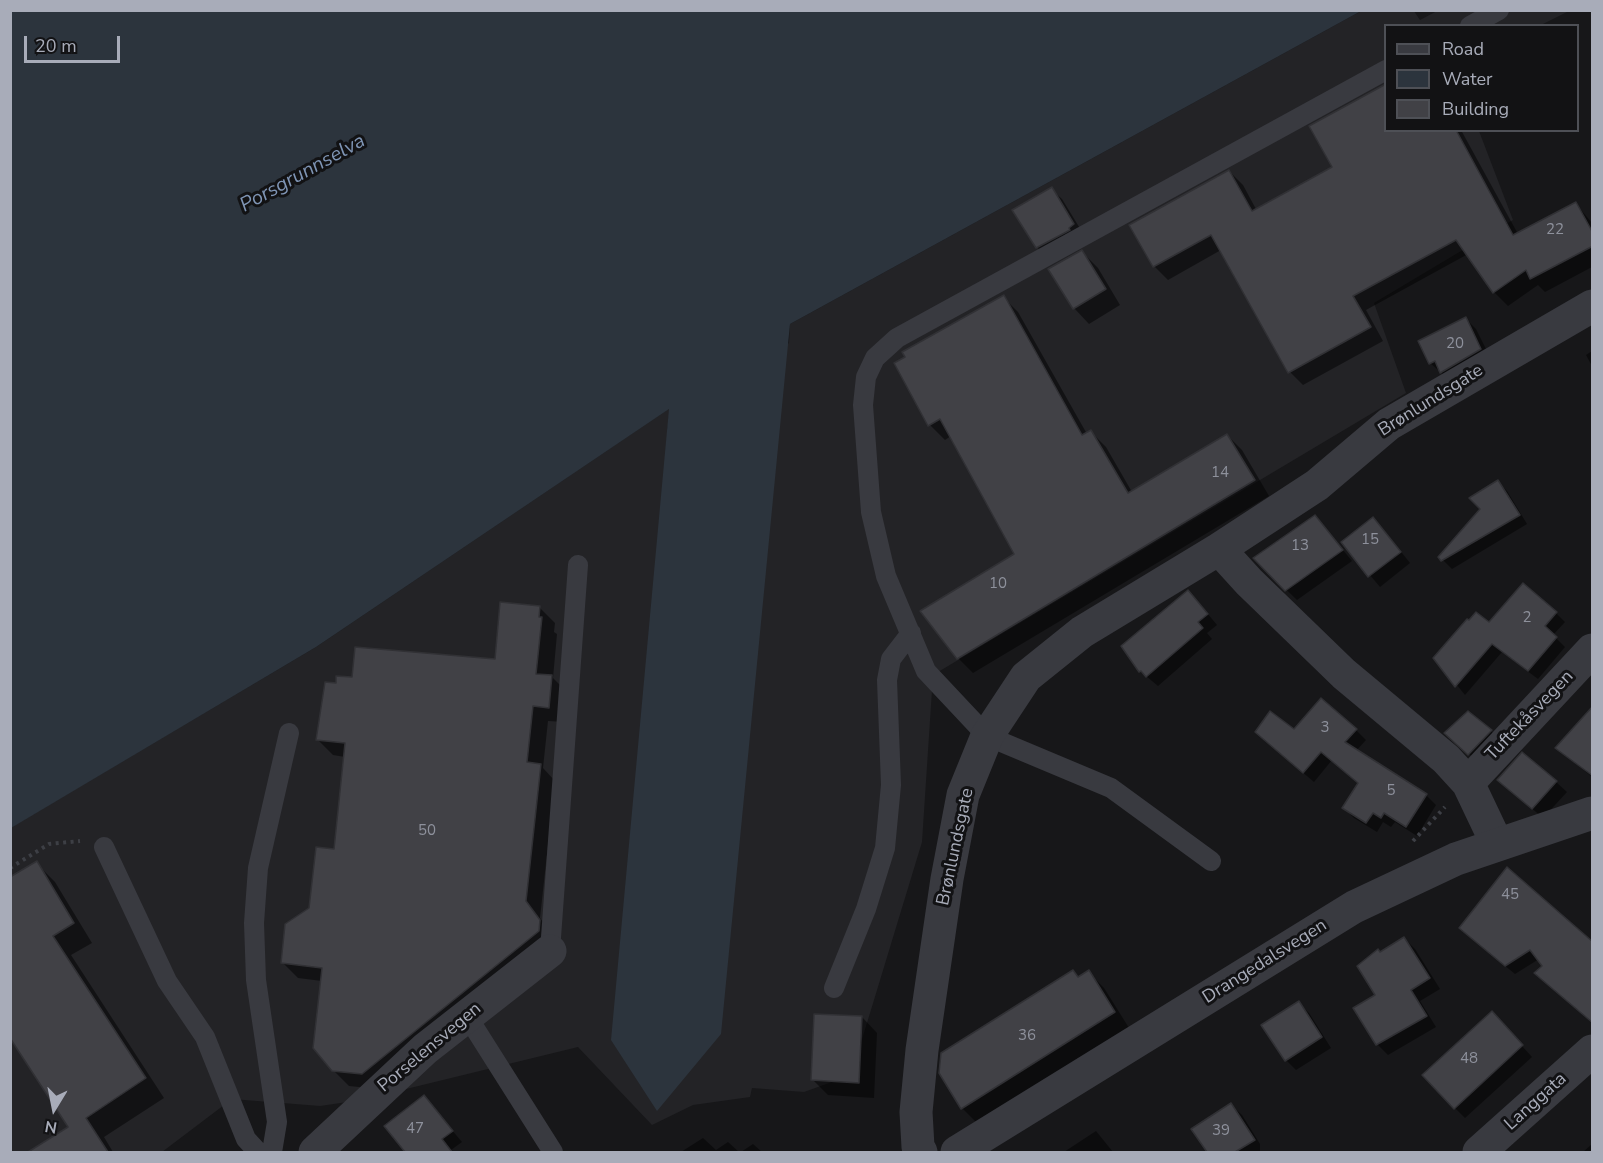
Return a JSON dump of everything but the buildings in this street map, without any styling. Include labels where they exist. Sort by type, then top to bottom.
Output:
[{"type":"street","name":"Brønlundsgate","points":[[921,1152],[918,1147],[916,1112],[921,1060],[946,879],[963,795],[987,736],[1026,677],[1082,632],[1219,549],[1317,485],[1389,424],[1593,306]]},
{"type":"street","points":[[1219,549],[1249,582],[1344,674],[1446,759],[1468,783],[1497,844]]},
{"type":"street","name":"Tuftekåsvegen","points":[[1468,783],[1593,650]]},
{"type":"street","name":"Drangedalsvegen","points":[[957,1152],[1354,907],[1422,873],[1497,844],[1593,813]]},
{"type":"street","name":"Porselensvegen","points":[[315,1152],[425,1049],[550,951]]},
{"type":"street","name":"Langgata","points":[[1479,1152],[1593,1051]]},
{"type":"lane","points":[[1474,24],[1499,10]]},
{"type":"lane","points":[[1211,861],[1111,788],[987,736],[927,671],[886,576],[871,512],[863,405],[866,377],[875,358],[897,338],[1384,71]]},
{"type":"lane","points":[[550,951],[578,565]]},
{"type":"lane","points":[[834,988],[866,909],[885,848],[891,785],[887,680],[891,659],[911,633]]},
{"type":"lane","points":[[272,1152],[277,1122],[256,980],[254,923],[258,868],[289,733]]},
{"type":"lane","points":[[104,847],[167,981],[205,1037],[246,1138],[258,1152]]},
{"type":"lane","points":[[467,1016],[553,1152]]},
{"type":"path","points":[[10,868],[49,844],[75,840],[104,847]]},
{"type":"shaded area","points":[[1361,11],[1414,11],[1420,20],[1437,11],[1569,11],[1543,24],[1384,24],[1384,132],[1479,132],[1513,220],[1374,303],[1406,393],[933,675],[922,842],[853,1069],[832,1082],[804,1092],[752,1088],[750,1097],[693,1105],[652,1125],[578,1047],[361,1100],[320,1106],[232,1099],[162,1152],[11,1152],[10,828],[316,647],[670,408],[667,434],[789,343],[790,324]]},
{"type":"water","name":"Porsgrunnselva","points":[[10,11],[1361,11],[790,324],[721,1034],[657,1111],[611,1040],[669,409],[316,647],[11,828]]}]
